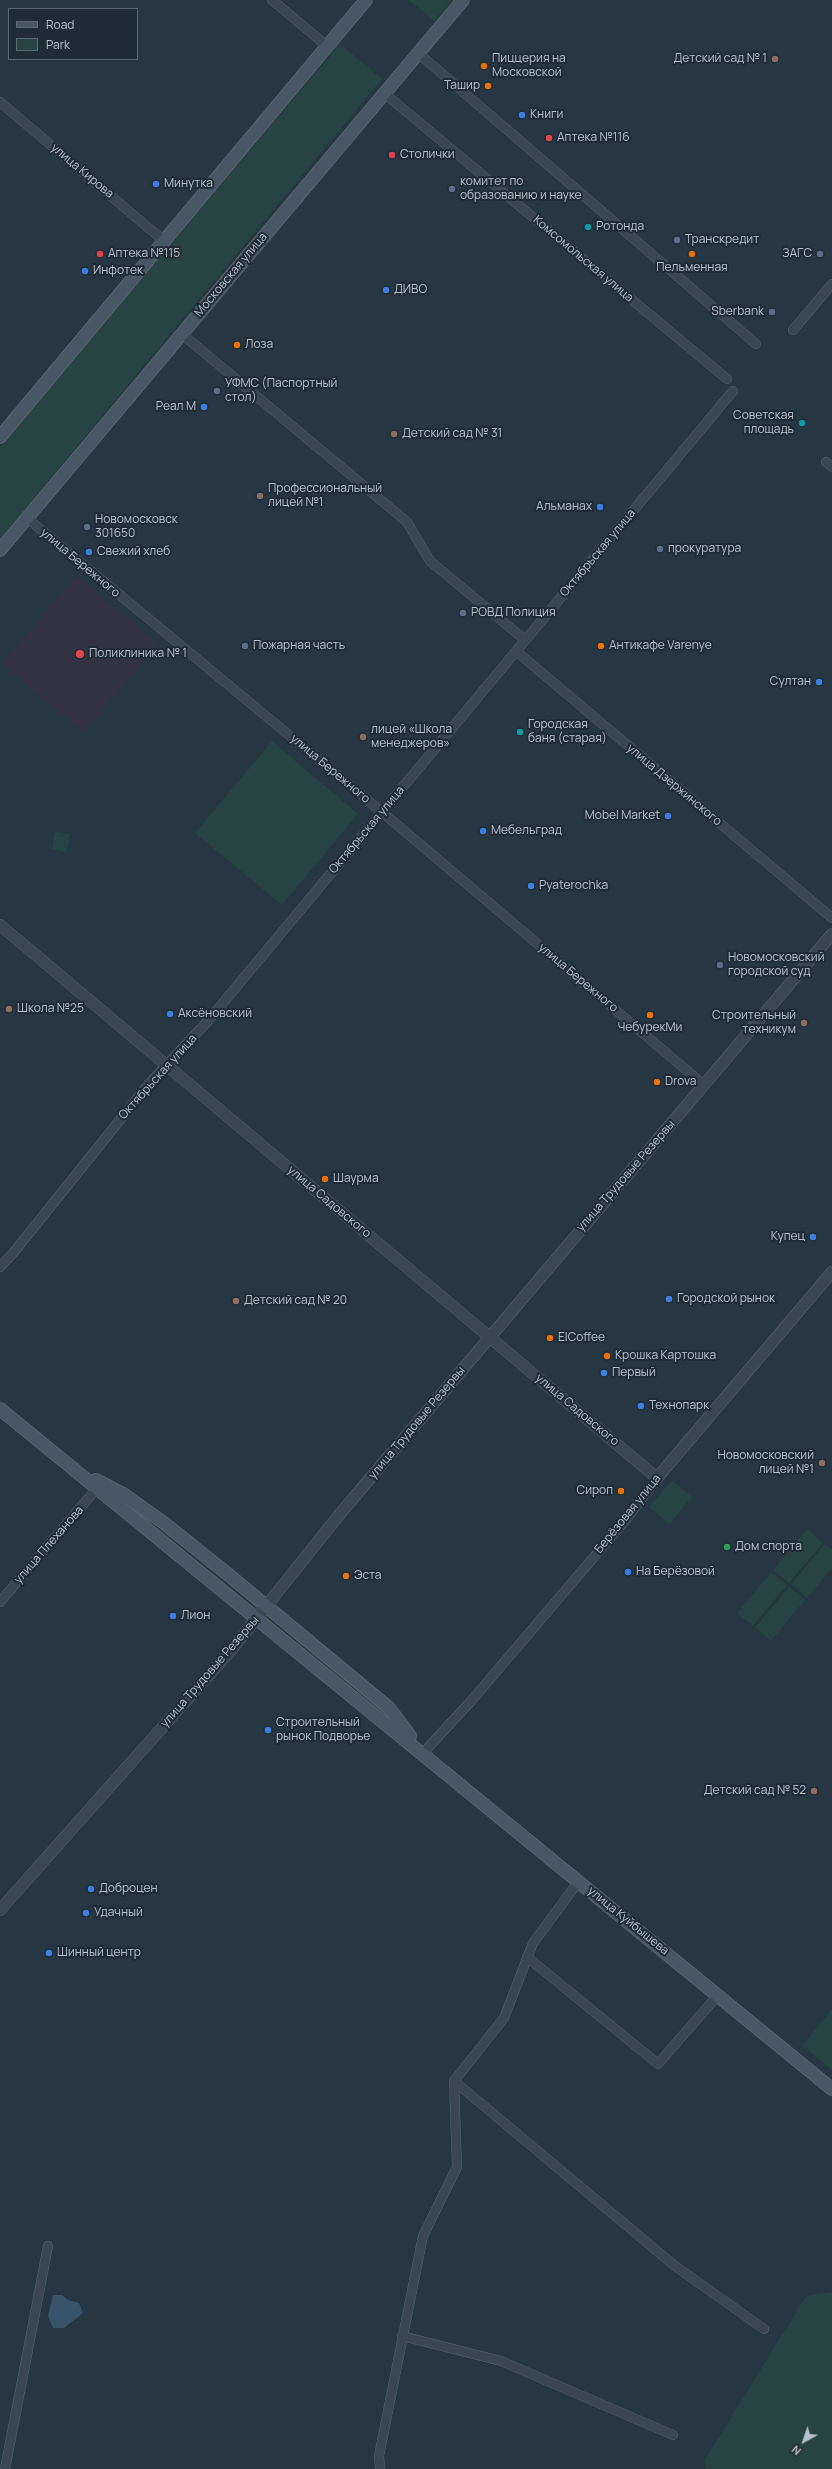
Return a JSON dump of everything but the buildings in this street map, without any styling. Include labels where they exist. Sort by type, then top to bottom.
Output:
[{"type":"main road","points":[[0,437],[366,0]]},
{"type":"main road","name":"Московская улица","points":[[0,550],[463,0]]},
{"type":"main road","points":[[0,1409],[423,1753]]},
{"type":"main road","points":[[58,1456],[123,1494],[164,1523],[389,1708],[423,1753]]},
{"type":"main road","name":"улица Куйбышева","points":[[423,1753],[832,2089]]},
{"type":"street","points":[[272,0],[327,46]]},
{"type":"street","points":[[418,53],[756,344]]},
{"type":"street","name":"Комсомольская улица","points":[[384,93],[727,379]]},
{"type":"street","name":"улица Кирова","points":[[0,102],[164,241]]},
{"type":"street","points":[[793,330],[832,284]]},
{"type":"street","points":[[182,334],[407,522],[430,560],[525,640]]},
{"type":"street","name":"Октябрьская улица","points":[[0,1267],[148,1085],[207,1022],[733,391]]},
{"type":"street","name":"улица Бережного","points":[[27,518],[382,812],[704,1085]]},
{"type":"street","name":"улица Дзержинского","points":[[516,651],[832,918]]},
{"type":"street","name":"улица Садовского","points":[[0,925],[658,1478]]},
{"type":"street","name":"улица Трудовые Резервы","points":[[2,1904],[258,1618],[339,1515],[832,934]]},
{"type":"street","name":"Берёзовая улица","points":[[423,1753],[472,1700],[628,1517],[658,1478],[832,1272]]},
{"type":"street","name":"улица Плеханова","points":[[0,1602],[97,1488]]},
{"type":"street","points":[[380,2469],[379,2456],[402,2336],[424,2236],[457,2167],[454,2081],[504,2018],[533,1942],[579,1881]]},
{"type":"street","points":[[528,1957],[658,2064],[718,1995]]},
{"type":"street","points":[[454,2081],[675,2266],[764,2329]]},
{"type":"street","points":[[5,2469],[48,2246]]},
{"type":"street","points":[[402,2336],[501,2361],[673,2434]]},
{"type":"shaded area","name":"Поликлиника № 1","points":[[76,576],[158,644],[83,732],[2,664]]},
{"type":"shaded area","points":[[53,2295],[62,2295],[68,2300],[79,2303],[83,2313],[64,2328],[53,2328],[48,2316]]},
{"type":"green space","points":[[409,0],[452,0],[434,21]]},
{"type":"green space","points":[[340,44],[382,79],[0,539],[0,447]]},
{"type":"green space","points":[[272,741],[358,814],[282,905],[195,833]]},
{"type":"green space","points":[[55,832],[70,834],[67,852],[52,849]]},
{"type":"green space","points":[[672,1480],[692,1497],[669,1524],[649,1507]]},
{"type":"green space","points":[[807,1529],[823,1543],[789,1583],[773,1570]]},
{"type":"green space","points":[[825,1544],[832,1549],[832,1568],[807,1598],[791,1584]]},
{"type":"green space","points":[[771,1572],[787,1585],[753,1626],[737,1613]]},
{"type":"green space","points":[[789,1587],[805,1600],[771,1641],[755,1627]]},
{"type":"green space","points":[[832,2009],[832,2070],[802,2046]]},
{"type":"green space","points":[[832,2292],[832,2469],[706,2469],[704,2461],[806,2296]]},
{"type":"place","name":"Детский сад № 1","points":[[775,59]]},
{"type":"place","name":"Пиццерия на Московской","points":[[484,66]]},
{"type":"place","name":"Ташир","points":[[488,86]]},
{"type":"place","name":"Книги","points":[[522,115]]},
{"type":"place","name":"Аптека №116","points":[[549,138]]},
{"type":"place","name":"Столички","points":[[392,155]]},
{"type":"place","name":"Минутка","points":[[156,184]]},
{"type":"place","name":"комитет по образованию и науке","points":[[452,189]]},
{"type":"place","name":"Ротонда","points":[[588,227]]},
{"type":"place","name":"Транскредит","points":[[677,240]]},
{"type":"place","name":"Аптека №115","points":[[100,254]]},
{"type":"place","name":"Пельменная","points":[[692,254]]},
{"type":"place","name":"ЗАГС","points":[[820,254]]},
{"type":"place","name":"Инфотек","points":[[85,271]]},
{"type":"place","name":"ДИВО","points":[[386,290]]},
{"type":"place","name":"Sberbank","points":[[772,312]]},
{"type":"place","name":"Лоза","points":[[237,345]]},
{"type":"place","name":"УФМС (Паспортный стол)","points":[[217,391]]},
{"type":"place","name":"Реал М","points":[[204,407]]},
{"type":"place","name":"Советская площадь","points":[[802,423]]},
{"type":"place","name":"Детский сад № 31","points":[[394,434]]},
{"type":"place","name":"Профессиональный лицей №1","points":[[260,496]]},
{"type":"place","name":"Альманах","points":[[600,507]]},
{"type":"place","name":"Новомосковск 301650","points":[[87,527]]},
{"type":"place","name":"прокуратура","points":[[660,549]]},
{"type":"place","name":"Свежий хлеб","points":[[89,552]]},
{"type":"place","name":"РОВД Полиция","points":[[463,613]]},
{"type":"place","name":"Пожарная часть","points":[[245,646]]},
{"type":"place","name":"Антикафе Varenye","points":[[601,646]]},
{"type":"place","name":"Поликлиника № 1","points":[[80,654]]},
{"type":"place","name":"Султан","points":[[819,682]]},
{"type":"place","name":"Городская баня (старая)","points":[[520,732]]},
{"type":"place","name":"лицей «Школа менеджеров»","points":[[363,737]]},
{"type":"place","name":"Mobel Market","points":[[668,816]]},
{"type":"place","name":"Мебельград","points":[[483,831]]},
{"type":"place","name":"Pyaterochka","points":[[531,886]]},
{"type":"place","name":"Новомосковский городской суд","points":[[720,965]]},
{"type":"place","name":"Школа №25","points":[[9,1009]]},
{"type":"place","name":"Аксёновский","points":[[170,1014]]},
{"type":"place","name":"ЧебурекМи","points":[[650,1015]]},
{"type":"place","name":"Строительный техникум","points":[[804,1023]]},
{"type":"place","name":"Drova","points":[[657,1082]]},
{"type":"place","name":"Шаурма","points":[[325,1179]]},
{"type":"place","name":"Купец","points":[[813,1237]]},
{"type":"place","name":"Городской рынок","points":[[669,1299]]},
{"type":"place","name":"Детский сад № 20","points":[[236,1301]]},
{"type":"place","name":"ElCoffee","points":[[550,1338]]},
{"type":"place","name":"Крошка Картошка","points":[[607,1356]]},
{"type":"place","name":"Первый","points":[[604,1373]]},
{"type":"place","name":"Технопарк","points":[[641,1406]]},
{"type":"place","name":"Новомосковский лицей №1","points":[[822,1463]]},
{"type":"place","name":"Сироп","points":[[621,1491]]},
{"type":"place","name":"Дом спорта","points":[[727,1547]]},
{"type":"place","name":"На Берёзовой","points":[[628,1572]]},
{"type":"place","name":"Эста","points":[[346,1576]]},
{"type":"place","name":"Лион","points":[[173,1616]]},
{"type":"place","name":"Строительный рынок Подворье","points":[[268,1730]]},
{"type":"place","name":"Детский сад № 52","points":[[814,1791]]},
{"type":"place","name":"Доброцен","points":[[91,1889]]},
{"type":"place","name":"Удачный","points":[[86,1913]]},
{"type":"place","name":"Шинный центр","points":[[49,1953]]}]
